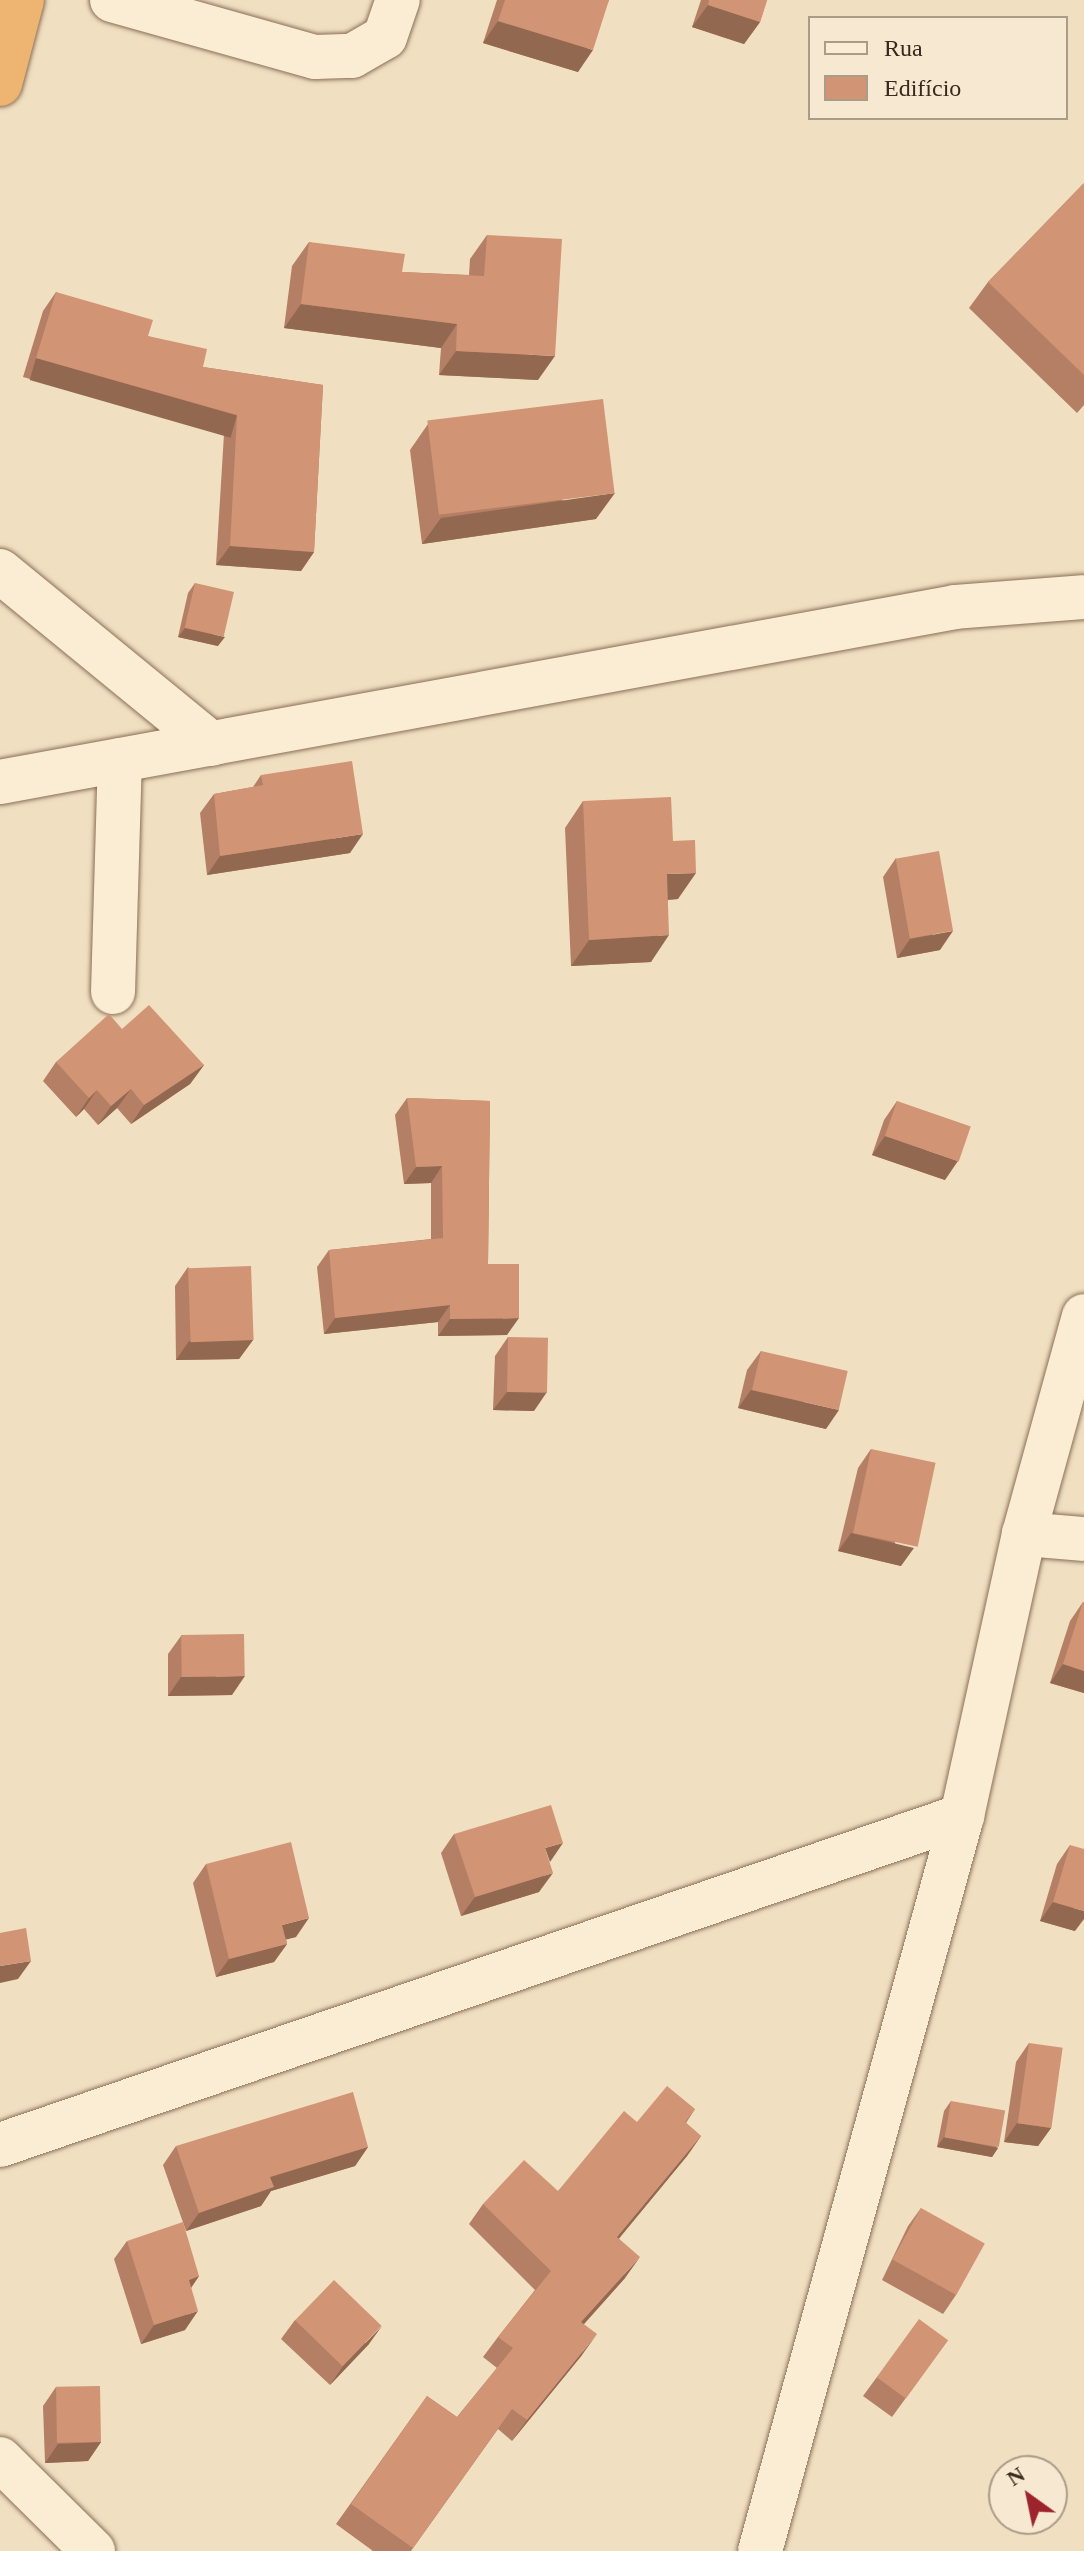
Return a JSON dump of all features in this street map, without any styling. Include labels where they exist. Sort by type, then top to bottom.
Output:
[{"type":"highway","points":[[0,84],[22,0]]},
{"type":"street","points":[[112,0],[315,57],[352,56],[385,37],[398,0]]},
{"type":"street","points":[[0,571],[211,744]]},
{"type":"street","points":[[0,782],[955,607],[1084,597]]},
{"type":"street","points":[[113,992],[120,760]]},
{"type":"street","points":[[760,2551],[962,1816],[1024,1534],[1084,1316]]},
{"type":"street","points":[[1024,1534],[1084,1539]]},
{"type":"street","points":[[0,2145],[962,1816]]},
{"type":"street","points":[[0,2459],[93,2551]]},
{"type":"building","points":[[505,0],[609,0],[593,50],[498,21]]},
{"type":"building","points":[[709,0],[767,0],[760,22],[708,5]]},
{"type":"building","points":[[1084,183],[1084,375],[988,282]]},
{"type":"building","points":[[487,235],[562,239],[555,356],[456,351],[457,324],[301,304],[309,242],[405,254],[402,272],[484,276]]},
{"type":"building","points":[[56,292],[153,320],[148,336],[207,349],[203,367],[323,385],[314,552],[230,546],[237,415],[36,358]]},
{"type":"building","points":[[603,399],[615,493],[439,515],[427,421]]},
{"type":"building","points":[[195,583],[234,592],[224,637],[185,628]]},
{"type":"building","points":[[352,761],[363,834],[220,856],[214,794],[263,785],[261,775]]},
{"type":"building","points":[[671,797],[673,841],[695,840],[696,873],[667,874],[669,935],[589,940],[583,801]]},
{"type":"building","points":[[939,851],[953,931],[910,938],[896,859]]},
{"type":"building","points":[[149,1005],[204,1065],[144,1105],[131,1089],[111,1106],[97,1090],[89,1098],[56,1062],[109,1014],[122,1029]]},
{"type":"building","points":[[407,1098],[490,1101],[488,1264],[519,1264],[519,1318],[450,1319],[450,1305],[335,1318],[329,1250],[443,1238],[442,1166],[416,1167]]},
{"type":"building","points":[[897,1101],[971,1126],[959,1161],[885,1136]]},
{"type":"building","points":[[251,1266],[254,1340],[191,1342],[188,1268]]},
{"type":"building","points":[[508,1337],[548,1338],[547,1393],[507,1392]]},
{"type":"building","points":[[761,1351],[848,1371],[839,1410],[752,1390]]},
{"type":"building","points":[[871,1449],[936,1463],[918,1547],[853,1533]]},
{"type":"building","points":[[1084,1602],[1084,1671],[1063,1664]]},
{"type":"building","points":[[244,1634],[245,1676],[182,1677],[181,1635]]},
{"type":"building","points":[[551,1805],[563,1843],[545,1848],[553,1873],[475,1897],[454,1834]]},
{"type":"building","points":[[291,1842],[309,1918],[282,1925],[287,1944],[229,1959],[206,1864]]},
{"type":"building","points":[[1070,1845],[1084,1849],[1084,1911],[1053,1902]]},
{"type":"building","points":[[26,1928],[31,1961],[0,1966],[0,1933]]},
{"type":"building","points":[[1029,2043],[1063,2048],[1051,2128],[1018,2123]]},
{"type":"building","points":[[667,2086],[695,2109],[685,2122],[701,2136],[617,2237],[640,2257],[581,2322],[597,2334],[527,2420],[512,2409],[413,2548],[351,2504],[427,2396],[457,2417],[513,2348],[498,2337],[551,2271],[483,2204],[524,2160],[558,2191],[624,2111],[637,2122]]},
{"type":"building","points":[[353,2092],[368,2147],[270,2177],[274,2187],[199,2213],[176,2146]]},
{"type":"building","points":[[951,2101],[1005,2111],[999,2147],[945,2137]]},
{"type":"building","points":[[921,2208],[985,2243],[956,2295],[892,2260]]},
{"type":"building","points":[[183,2222],[199,2276],[189,2280],[198,2311],[154,2325],[127,2241]]},
{"type":"building","points":[[334,2280],[381,2326],[343,2366],[295,2320]]},
{"type":"building","points":[[919,2319],[948,2340],[906,2398],[877,2377]]},
{"type":"building","points":[[100,2386],[101,2442],[57,2443],[56,2387]]}]
